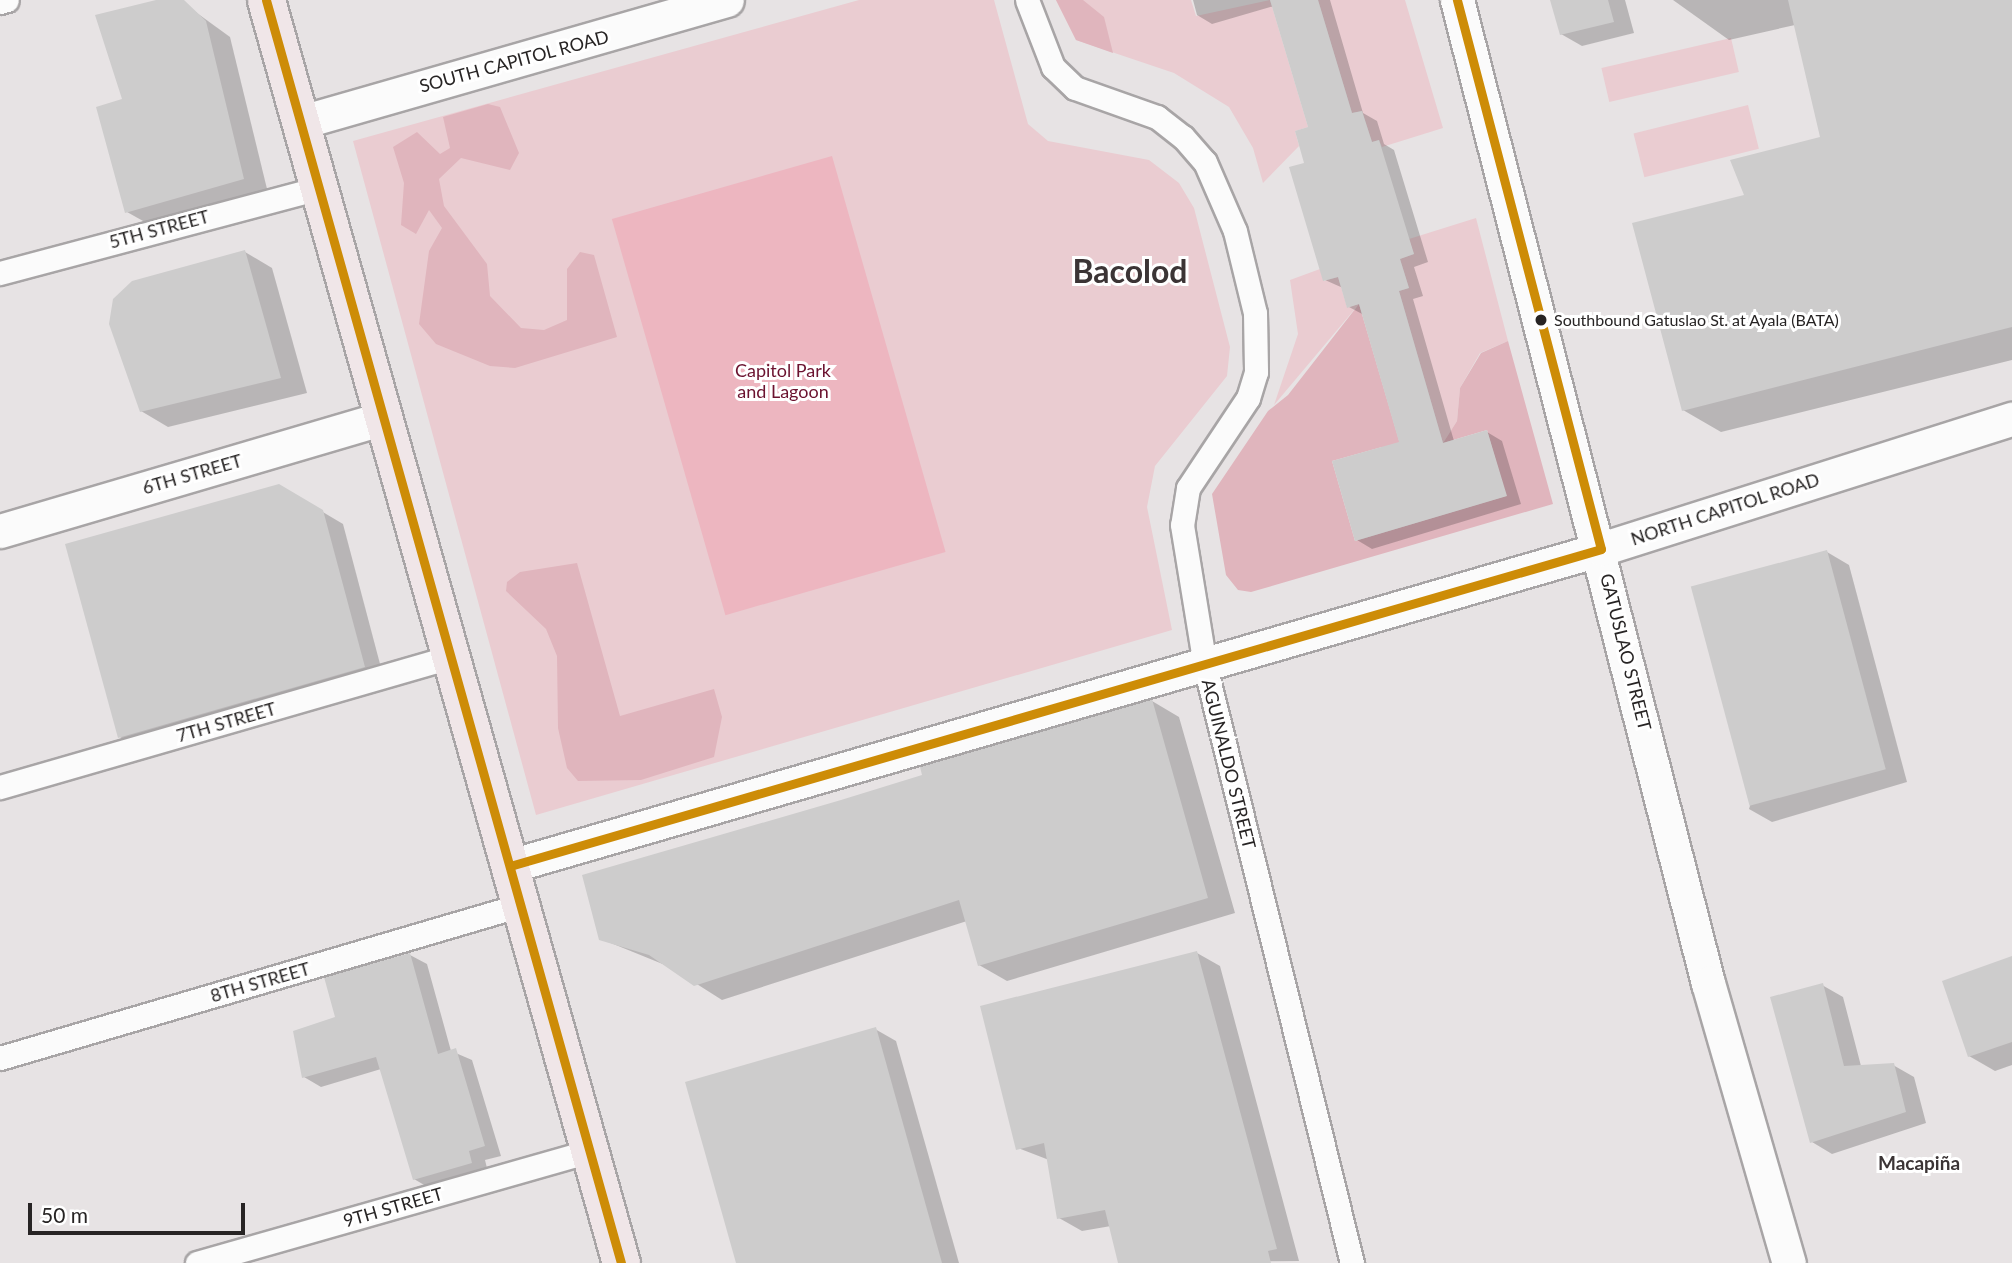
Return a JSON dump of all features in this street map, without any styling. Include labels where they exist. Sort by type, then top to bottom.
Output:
[{"type":"main road","points":[[266,0],[621,1263]]},
{"type":"street","points":[[0,2],[7,0]]},
{"type":"street","name":"SOUTH CAPITOL ROAD","points":[[301,122],[727,0]]},
{"type":"street","name":"AGUINALDO STREET","points":[[1027,0],[1053,67],[1075,88],[1157,117],[1183,137],[1205,162],[1236,231],[1255,313],[1256,372],[1248,398],[1188,488],[1182,525],[1205,666],[1352,1263]]},
{"type":"street","name":"GATUSLAO STREET","points":[[1457,0],[1601,549],[1708,983],[1789,1263]]},
{"type":"street","name":"5TH STREET","points":[[0,273],[320,188]]},
{"type":"street","name":"6TH STREET","points":[[0,531],[384,418]]},
{"type":"street","name":"NORTH CAPITOL ROAD","points":[[510,866],[1601,549],[2012,419]]},
{"type":"street","name":"7TH STREET","points":[[0,787],[451,657]]},
{"type":"street","name":"8TH STREET","points":[[0,1058],[521,905]]},
{"type":"street","name":"9TH STREET","points":[[197,1263],[590,1151]]},
{"type":"green space","name":"Capitol Park and Lagoon","points":[[859,0],[994,0],[1028,124],[1048,141],[1149,160],[1179,183],[1194,208],[1230,347],[1227,376],[1155,466],[1147,507],[1172,630],[536,815],[353,141]]},
{"type":"green space","points":[[1056,0],[1191,0],[1196,16],[1270,0],[1308,127],[1295,131],[1299,146],[1263,183],[1253,148],[1229,107],[1174,73],[1076,40]]},
{"type":"green space","points":[[1318,0],[1405,0],[1443,128],[1382,147],[1379,140],[1372,142],[1362,111],[1352,113]]},
{"type":"green space","points":[[1731,38],[1739,72],[1609,102],[1601,68]]},
{"type":"green space","points":[[1748,105],[1759,149],[1644,177],[1634,134]]},
{"type":"green space","points":[[1476,218],[1508,341],[1480,353],[1460,388],[1457,421],[1443,443],[1399,291],[1409,288],[1400,259],[1414,254],[1409,239]]},
{"type":"green space","points":[[1320,269],[1324,281],[1338,277],[1347,307],[1359,304],[1274,405],[1298,334],[1290,280]]},
{"type":"shaded area","points":[[1056,0],[1083,0],[1104,17],[1113,53],[1076,40]]},
{"type":"shaded area","points":[[488,104],[500,107],[519,153],[510,170],[461,158],[439,179],[444,206],[487,264],[490,296],[521,328],[544,330],[567,320],[567,269],[580,252],[594,255],[617,337],[515,368],[490,366],[436,344],[419,324],[429,251],[442,228],[429,210],[416,234],[401,225],[404,183],[393,147],[417,132],[440,154],[450,148],[443,117]]},
{"type":"shaded area","points":[[832,156],[946,552],[725,615],[612,219]]},
{"type":"shaded area","points":[[1359,304],[1403,454],[1382,447],[1332,461],[1355,541],[1506,496],[1487,430],[1443,443],[1457,421],[1460,388],[1481,353],[1508,341],[1553,504],[1251,592],[1238,590],[1226,575],[1212,494],[1268,411],[1288,395]]},
{"type":"shaded area","points":[[577,563],[620,716],[714,689],[722,717],[714,757],[641,780],[578,781],[567,768],[558,728],[557,656],[546,629],[506,591],[507,582],[520,572]]},
{"type":"building","points":[[156,0],[184,0],[206,21],[244,179],[125,213],[96,107],[122,99],[95,15]]},
{"type":"building","points":[[1270,0],[1318,0],[1352,113],[1362,111],[1372,142],[1379,140],[1414,254],[1400,259],[1409,288],[1399,291],[1443,443],[1487,430],[1507,496],[1355,541],[1332,461],[1399,442],[1359,304],[1347,308],[1338,277],[1323,281],[1289,167],[1304,163],[1295,131],[1308,127]]},
{"type":"building","points":[[1550,0],[1608,0],[1614,22],[1560,35]]},
{"type":"building","points":[[1788,0],[2012,0],[2012,327],[1682,411],[1632,223],[1744,195],[1730,160],[1820,137]]},
{"type":"building","points":[[245,250],[281,378],[140,412],[109,324],[113,299],[132,281]]},
{"type":"building","points":[[279,484],[323,510],[365,667],[118,738],[65,544]]},
{"type":"building","points":[[1827,550],[1886,769],[1750,806],[1691,586]]},
{"type":"building","points":[[1152,699],[1208,898],[978,966],[959,900],[694,986],[649,955],[599,940],[582,875],[922,775],[920,767]]},
{"type":"building","points":[[1197,951],[1277,1249],[1268,1251],[1271,1263],[1118,1263],[1105,1210],[1057,1219],[1044,1143],[1016,1150],[980,1006]]},
{"type":"building","points":[[410,953],[438,1054],[456,1048],[485,1146],[469,1151],[472,1163],[413,1180],[376,1057],[302,1078],[293,1031],[335,1017],[324,977]]},
{"type":"building","points":[[2012,956],[2012,1042],[1968,1057],[1942,981]]},
{"type":"building","points":[[1823,983],[1844,1066],[1894,1063],[1906,1112],[1810,1143],[1770,997]]},
{"type":"building","points":[[876,1027],[942,1263],[736,1263],[685,1082]]},
{"type":"transit line","points":[[266,0],[621,1263]]},
{"type":"transit line","points":[[510,866],[1601,549],[1457,0]]},
{"type":"place","name":"Southbound Gatuslao St. at Ayala (BATA)","points":[[1541,320]]},
{"type":"district","name":"Bacolod","points":[[1130,271]]},
{"type":"district","name":"Macapiña","points":[[1919,1163]]}]
